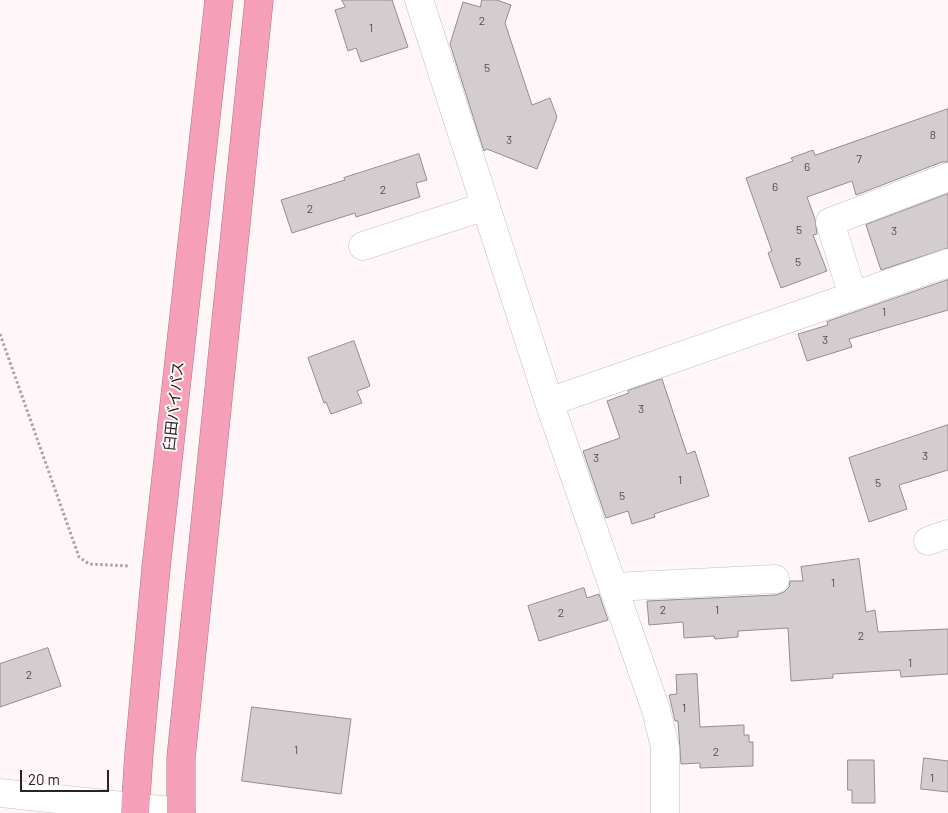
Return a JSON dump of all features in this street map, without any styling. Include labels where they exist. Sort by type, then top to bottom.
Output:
[{"type":"highway","name":"臼田バイパス","points":[[136,810],[139,752],[156,568],[219,0]]},
{"type":"highway","points":[[185,813],[181,758],[259,0]]},
{"type":"street","points":[[419,0],[549,402],[656,710],[665,747],[665,813]]},
{"type":"street","points":[[853,296],[830,222],[948,177]]},
{"type":"street","points":[[363,246],[486,206]]},
{"type":"street","points":[[549,402],[948,263]]},
{"type":"street","points":[[613,587],[775,579]]},
{"type":"street","points":[[0,793],[136,810],[185,813]]},
{"type":"path","points":[[0,334],[80,557],[90,564],[156,568]]},
{"type":"building","points":[[342,0],[392,0],[408,47],[361,62],[356,48],[348,51],[335,10],[345,7]]},
{"type":"building","points":[[482,0],[497,0],[511,5],[505,23],[532,105],[550,98],[557,117],[537,169],[487,149],[484,151],[450,44],[463,2],[480,7]]},
{"type":"building","points":[[948,109],[948,162],[942,162],[856,195],[852,181],[807,197],[815,219],[817,234],[813,235],[827,271],[781,288],[768,253],[772,251],[746,178],[793,161],[791,158],[813,150],[815,155]]},
{"type":"building","points":[[419,154],[427,180],[416,183],[420,197],[356,217],[355,213],[292,233],[281,200]]},
{"type":"building","points":[[948,194],[948,248],[881,270],[866,225]]},
{"type":"building","points":[[948,280],[948,310],[849,339],[852,347],[807,361],[798,334],[828,325],[827,322]]},
{"type":"building","points":[[354,341],[370,386],[357,391],[362,403],[331,414],[326,402],[324,403],[308,358]]},
{"type":"building","points":[[662,379],[687,454],[695,451],[709,496],[654,514],[655,517],[632,524],[628,511],[606,518],[583,451],[620,438],[607,401]]},
{"type":"building","points":[[948,425],[948,470],[899,485],[907,509],[869,522],[849,458]]},
{"type":"building","points":[[859,559],[866,612],[875,610],[878,632],[948,629],[948,674],[901,677],[900,670],[833,674],[833,678],[791,681],[788,628],[738,631],[738,637],[715,639],[714,636],[684,638],[683,622],[649,625],[647,601],[776,595],[784,592],[789,587],[790,581],[803,581],[801,567]]},
{"type":"building","points":[[584,588],[587,598],[599,594],[608,620],[539,641],[528,606]]},
{"type":"building","points":[[48,648],[61,686],[0,707],[0,664]]},
{"type":"building","points":[[697,674],[700,727],[744,725],[744,735],[749,735],[749,742],[753,742],[753,766],[700,768],[700,763],[681,764],[678,721],[675,721],[669,695],[677,694],[676,675]]},
{"type":"building","points":[[252,707],[351,719],[341,794],[242,781]]},
{"type":"building","points":[[924,758],[948,761],[948,792],[921,789]]},
{"type":"building","points":[[848,760],[874,760],[875,803],[852,803],[852,790],[848,790]]}]
